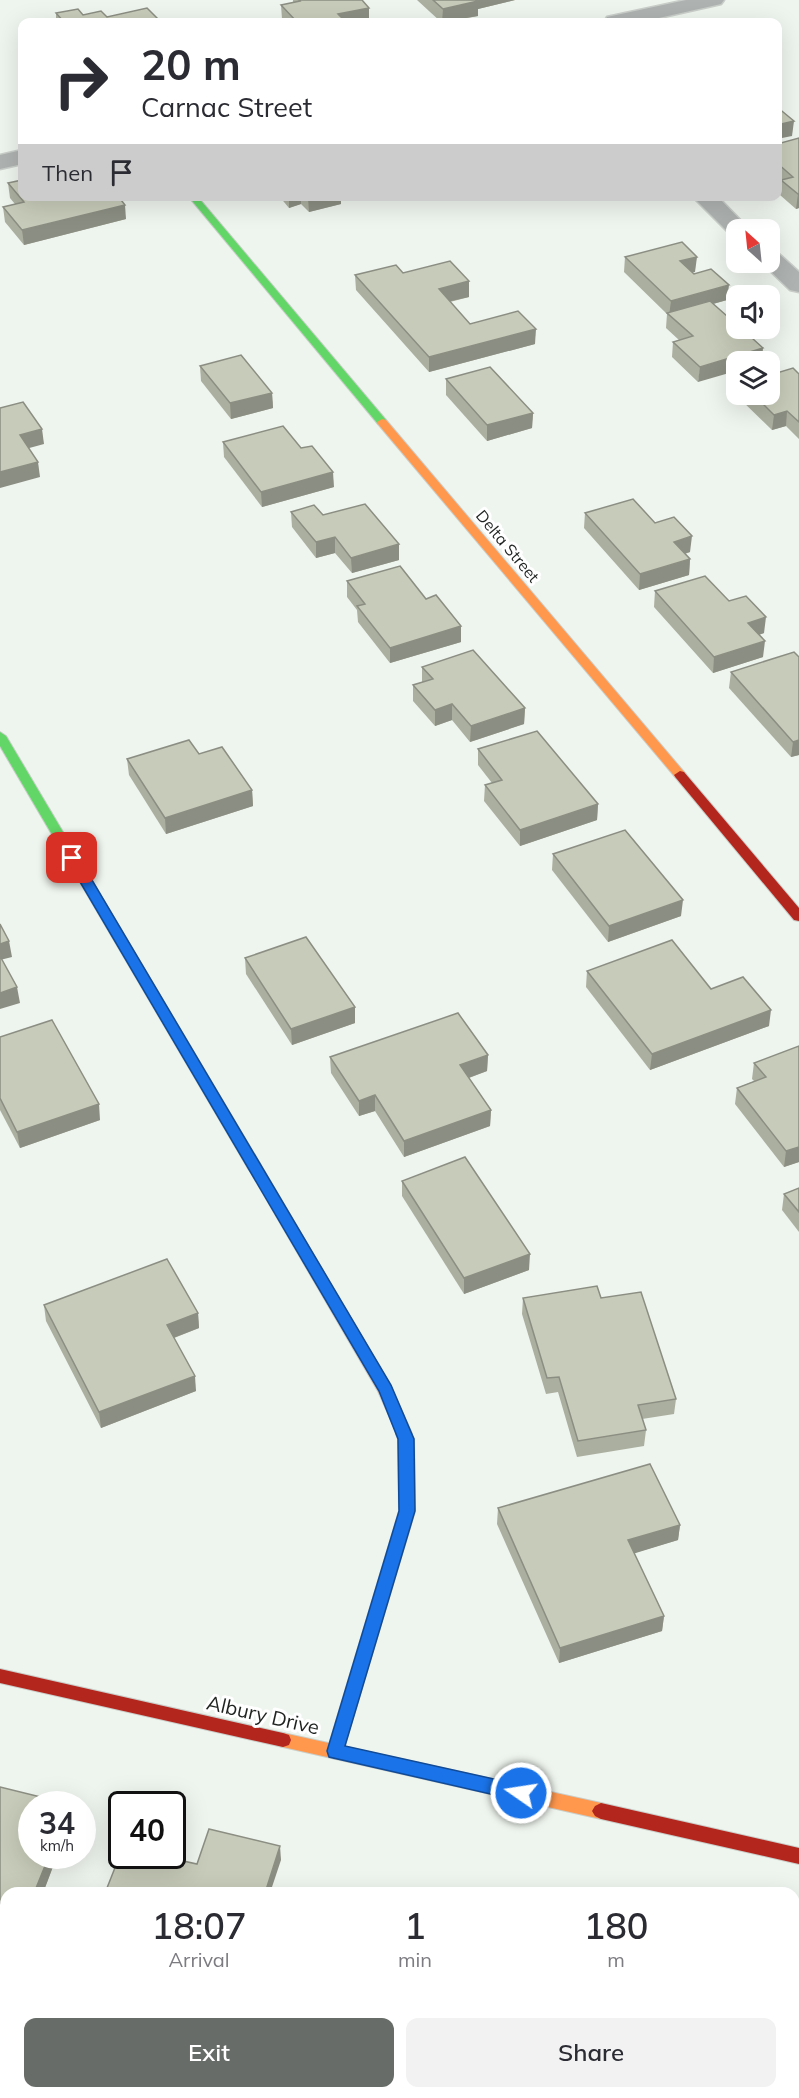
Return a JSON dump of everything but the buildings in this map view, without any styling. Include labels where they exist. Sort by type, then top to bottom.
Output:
[{"type":"street","points":[[633,18],[714,0]]},
{"type":"street","points":[[0,162],[18,158]]},
{"type":"street","name":"Delta Street","points":[[196,201],[799,917]]},
{"type":"street","points":[[708,201],[727,219]]},
{"type":"street","points":[[780,267],[799,285]]},
{"type":"street","points":[[0,736],[386,1389],[406,1439],[407,1511],[335,1751]]},
{"type":"street","name":"Albury Drive","points":[[0,1676],[799,1856]]},
{"type":"traffic: fast","points":[[196,201],[382,422]]},
{"type":"traffic: fast","points":[[0,736],[254,1166]]},
{"type":"traffic: fast","points":[[335,1751],[407,1511],[406,1439],[404,1434]]},
{"type":"traffic: slow","points":[[382,422],[680,775]]},
{"type":"traffic: slow","points":[[254,1166],[385,1389],[404,1434]]},
{"type":"traffic: slow","points":[[283,1740],[601,1811]]},
{"type":"traffic: jam","points":[[680,775],[799,917]]},
{"type":"traffic: jam","points":[[0,1676],[283,1740]]},
{"type":"traffic: jam","points":[[601,1811],[799,1856]]},
{"type":"route","points":[[72,858],[386,1389],[406,1439],[407,1511],[335,1751],[521,1793]]}]
